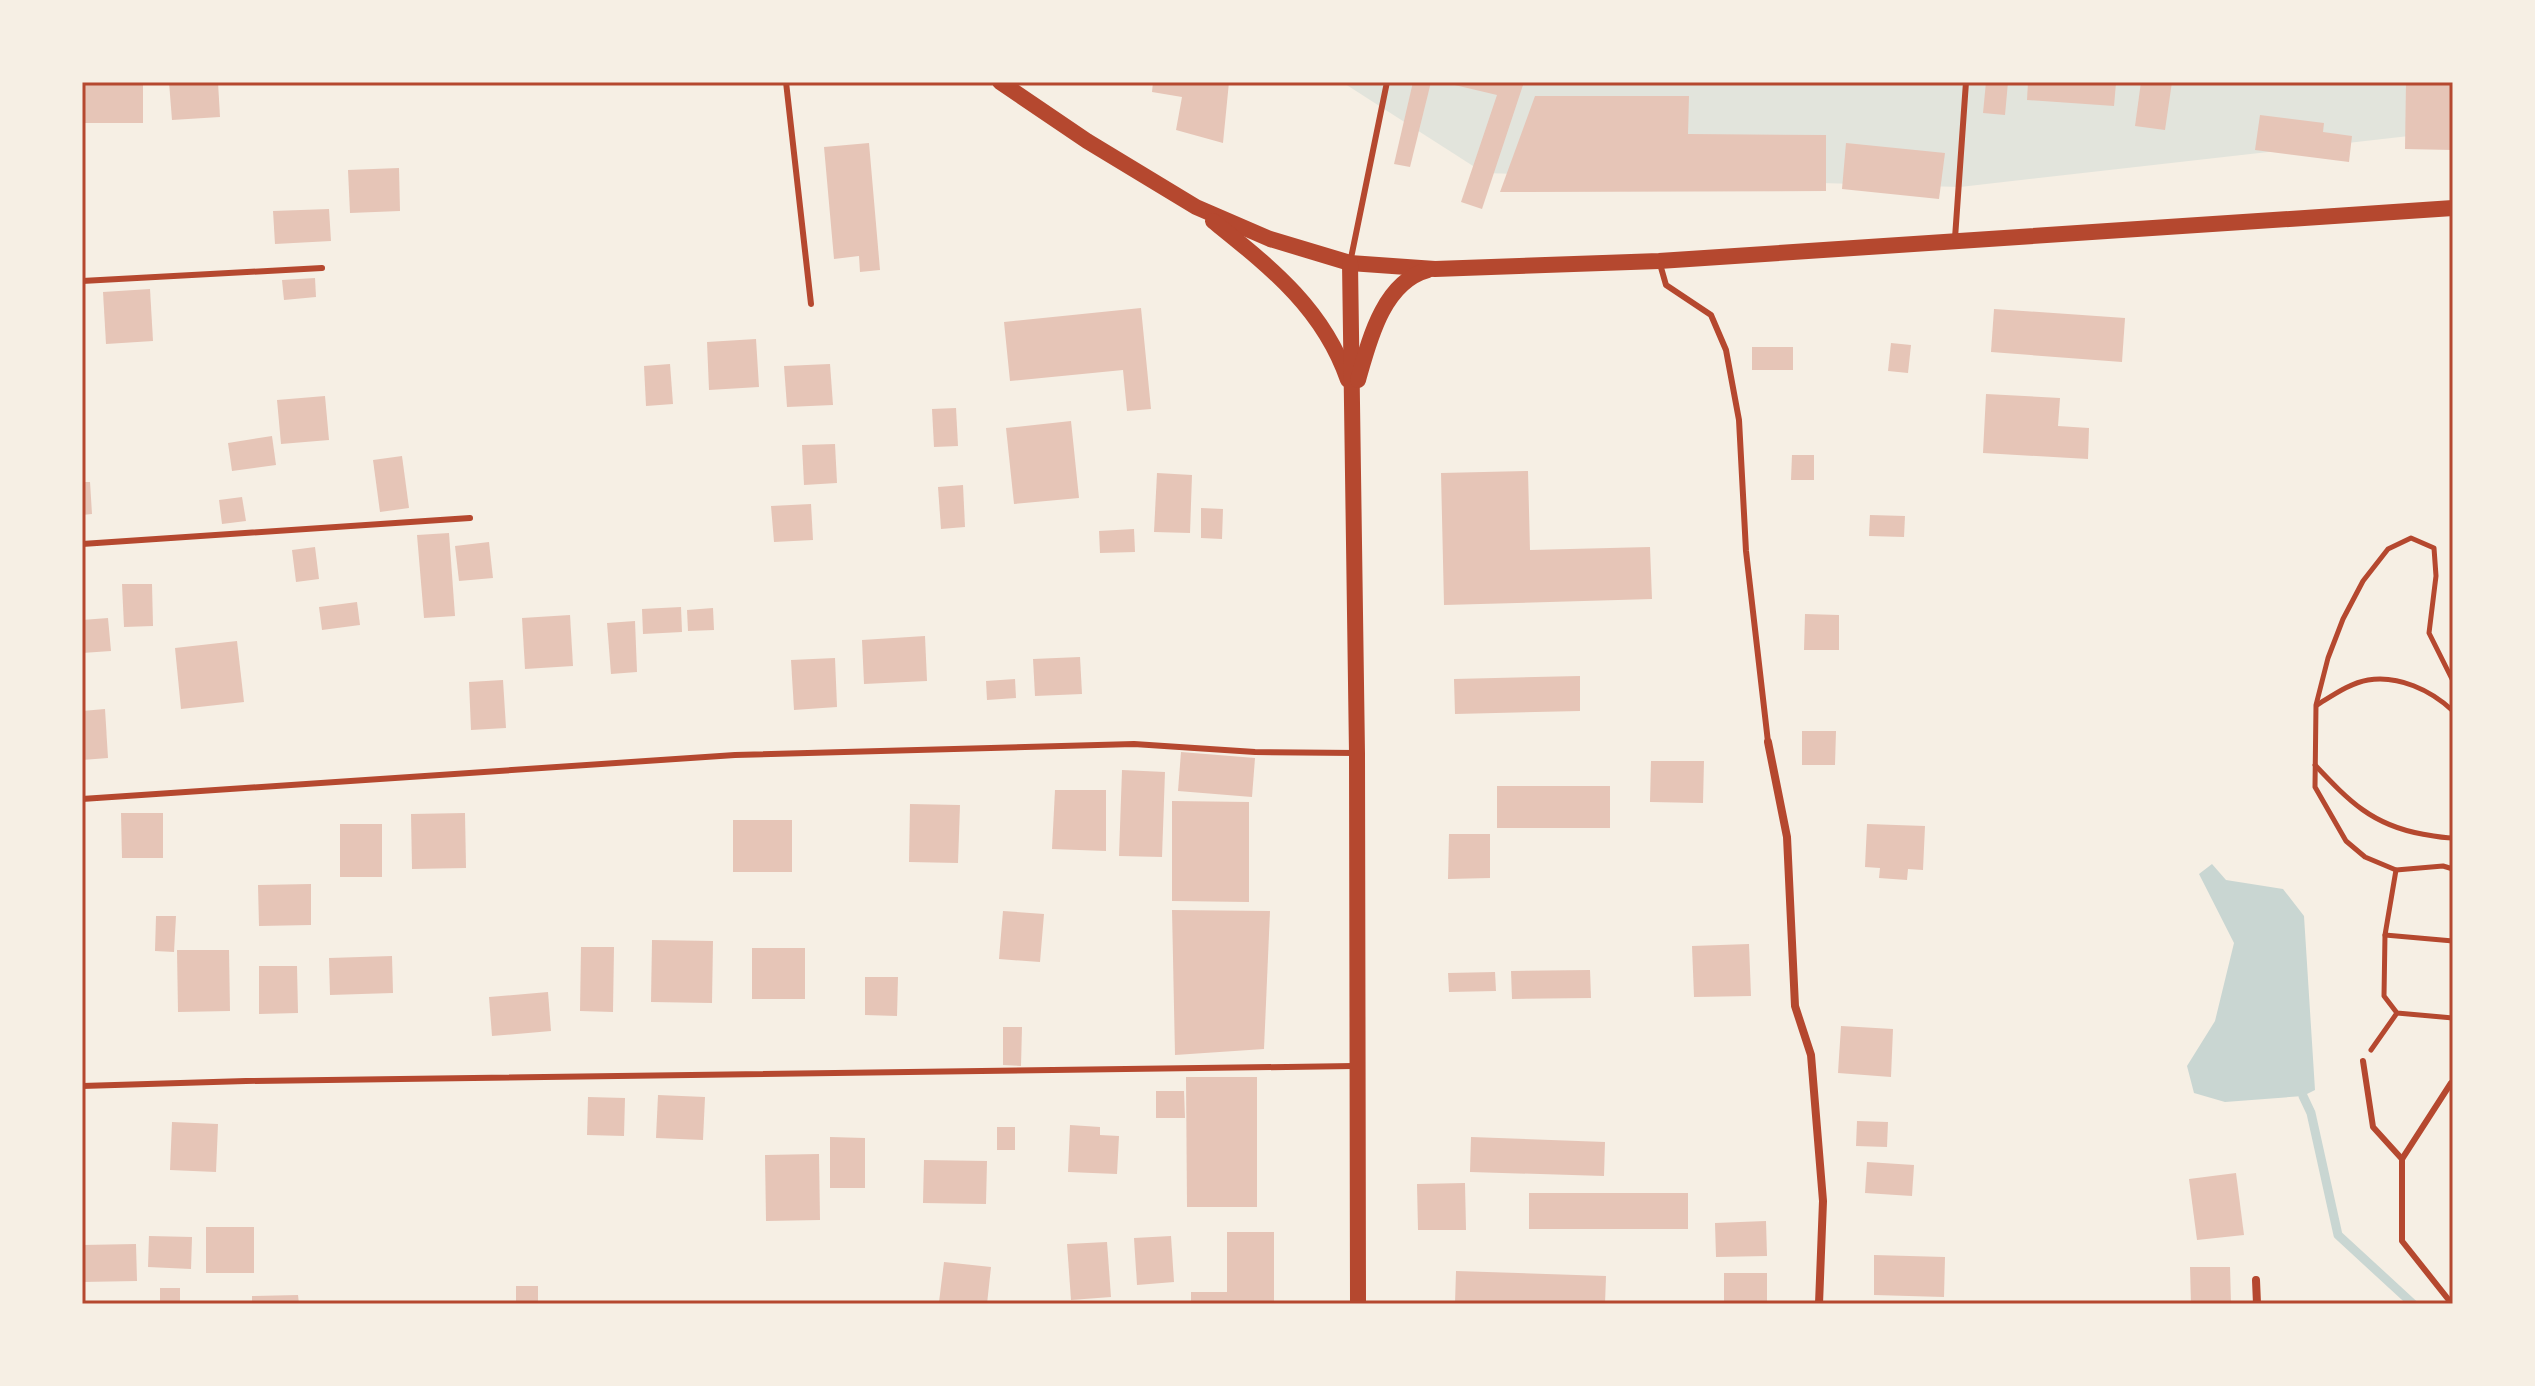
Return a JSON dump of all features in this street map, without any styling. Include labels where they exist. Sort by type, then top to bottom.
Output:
[{"type":"main road","points":[[1000,82],[1087,141],[1196,207],[1276,271],[1321,324],[1340,358],[1354,397]]},
{"type":"main road","points":[[1196,207],[1270,239],[1350,263],[1435,269],[1659,261],[2453,208]]},
{"type":"main road","points":[[1350,263],[1357,753],[1358,1304]]},
{"type":"main road","points":[[1354,397],[1370,340],[1385,308],[1405,281],[1435,269]]},
{"type":"street","points":[[1768,742],[1787,837],[1795,1006],[1811,1055],[1823,1201],[1819,1304]]},
{"type":"street","points":[[2256,1280],[2257,1304]]},
{"type":"lane","points":[[786,82],[811,304]]},
{"type":"lane","points":[[1350,263],[1387,82]]},
{"type":"lane","points":[[1955,241],[1966,82]]},
{"type":"lane","points":[[1659,261],[1666,285],[1711,315],[1726,350],[1739,420],[1746,551],[1768,742]]},
{"type":"lane","points":[[82,281],[322,268]]},
{"type":"lane","points":[[82,544],[470,518]]},
{"type":"lane","points":[[82,799],[751,755],[1134,744],[1255,752],[1357,753]]},
{"type":"lane","points":[[2363,1061],[2373,1127],[2402,1159]]},
{"type":"lane","points":[[82,1086],[309,1080],[1358,1066]]},
{"type":"lane","points":[[2452,1304],[2402,1241],[2402,1159],[2453,1084]]},
{"type":"path","points":[[2453,681],[2429,633],[2436,576],[2434,548],[2411,538],[2388,549],[2363,581],[2343,619],[2328,658],[2316,705],[2315,787],[2346,841],[2365,857],[2396,870],[2443,866],[2453,869]]},
{"type":"path","points":[[2316,705],[2365,680],[2388,679],[2418,687],[2453,711]]},
{"type":"path","points":[[2315,765],[2344,795],[2377,821],[2411,832],[2453,838]]},
{"type":"path","points":[[2396,870],[2385,935],[2384,996],[2397,1013],[2453,1018]]},
{"type":"path","points":[[2385,935],[2453,941]]},
{"type":"path","points":[[2363,1061],[2397,1013]]},
{"type":"shaded area","points":[[1342,82],[2453,82],[2453,131],[1960,187],[1484,173]]},
{"type":"shaded area","points":[[2212,864],[2226,880],[2283,889],[2304,916],[2315,1090],[2303,1096],[2225,1102],[2194,1093],[2187,1066],[2215,1021],[2234,943],[2199,874]]},
{"type":"building","points":[[82,82],[143,82],[143,123],[82,123]]},
{"type":"building","points":[[169,82],[218,82],[220,117],[172,120]]},
{"type":"building","points":[[1153,82],[1229,82],[1223,143],[1176,130],[1182,97],[1152,92]]},
{"type":"building","points":[[1413,82],[1431,82],[1410,167],[1394,164]]},
{"type":"building","points":[[1442,82],[1524,82],[1482,209],[1461,202],[1497,95]]},
{"type":"building","points":[[1986,82],[2008,82],[2005,115],[1983,113]]},
{"type":"building","points":[[2028,82],[2116,83],[2114,106],[2027,100]]},
{"type":"building","points":[[2141,82],[2172,82],[2165,130],[2135,126]]},
{"type":"building","points":[[2406,82],[2453,82],[2453,150],[2405,149]]},
{"type":"building","points":[[1535,96],[1689,96],[1688,134],[1826,135],[1826,191],[1500,192]]},
{"type":"building","points":[[2260,115],[2324,123],[2323,132],[2352,136],[2349,162],[2255,150]]},
{"type":"building","points":[[869,143],[880,270],[860,272],[859,256],[834,259],[824,147]]},
{"type":"building","points":[[1846,143],[1945,153],[1939,199],[1842,189]]},
{"type":"building","points":[[399,168],[400,211],[350,213],[348,170]]},
{"type":"building","points":[[329,209],[331,241],[275,244],[273,211]]},
{"type":"building","points":[[315,278],[316,297],[284,300],[282,280]]},
{"type":"building","points":[[150,289],[153,341],[106,344],[103,292]]},
{"type":"building","points":[[1141,308],[1151,409],[1127,411],[1123,370],[1010,381],[1004,322]]},
{"type":"building","points":[[1994,309],[2125,318],[2122,362],[1991,352]]},
{"type":"building","points":[[756,339],[759,387],[709,390],[707,342]]},
{"type":"building","points":[[1891,343],[1911,345],[1908,373],[1888,371]]},
{"type":"building","points":[[1752,347],[1793,347],[1793,370],[1752,370]]},
{"type":"building","points":[[670,364],[673,404],[646,406],[644,366]]},
{"type":"building","points":[[830,364],[833,405],[787,407],[784,366]]},
{"type":"building","points":[[1986,394],[2060,398],[2058,426],[2089,428],[2088,459],[1983,453]]},
{"type":"building","points":[[325,396],[329,440],[281,444],[277,400]]},
{"type":"building","points":[[956,408],[958,446],[934,447],[932,409]]},
{"type":"building","points":[[1071,421],[1079,498],[1014,504],[1006,428]]},
{"type":"building","points":[[272,436],[276,465],[232,471],[228,443]]},
{"type":"building","points":[[835,444],[837,483],[804,485],[802,445]]},
{"type":"building","points":[[1792,455],[1814,455],[1814,480],[1791,480]]},
{"type":"building","points":[[402,456],[409,508],[380,512],[373,460]]},
{"type":"building","points":[[1528,471],[1530,550],[1650,547],[1652,599],[1444,605],[1441,473]]},
{"type":"building","points":[[1157,473],[1192,475],[1190,533],[1154,532]]},
{"type":"building","points":[[82,482],[90,482],[92,514],[82,515]]},
{"type":"building","points":[[963,485],[965,527],[941,529],[938,487]]},
{"type":"building","points":[[242,497],[246,521],[222,524],[219,500]]},
{"type":"building","points":[[811,504],[813,540],[774,542],[771,506]]},
{"type":"building","points":[[1201,508],[1223,509],[1222,539],[1201,538]]},
{"type":"building","points":[[1870,515],[1905,516],[1904,537],[1869,536]]},
{"type":"building","points":[[1134,529],[1135,552],[1100,553],[1099,531]]},
{"type":"building","points":[[449,533],[455,616],[424,618],[417,535]]},
{"type":"building","points":[[489,542],[493,578],[459,581],[455,546]]},
{"type":"building","points":[[315,547],[319,579],[296,582],[292,550]]},
{"type":"building","points":[[122,584],[152,584],[153,626],[124,627]]},
{"type":"building","points":[[357,602],[360,625],[322,630],[319,607]]},
{"type":"building","points":[[681,607],[682,632],[643,634],[642,609]]},
{"type":"building","points":[[713,608],[714,630],[688,631],[687,610]]},
{"type":"building","points":[[1805,614],[1839,615],[1839,650],[1804,650]]},
{"type":"building","points":[[570,615],[573,666],[525,669],[522,618]]},
{"type":"building","points":[[108,618],[111,651],[82,653],[82,620]]},
{"type":"building","points":[[635,621],[637,672],[611,674],[607,623]]},
{"type":"building","points":[[925,636],[927,681],[864,684],[862,640]]},
{"type":"building","points":[[237,641],[244,702],[181,709],[175,648]]},
{"type":"building","points":[[1080,657],[1082,694],[1035,696],[1033,659]]},
{"type":"building","points":[[835,658],[837,707],[794,710],[791,660]]},
{"type":"building","points":[[1580,676],[1580,711],[1455,714],[1454,679]]},
{"type":"building","points":[[1015,679],[1016,698],[987,700],[986,681]]},
{"type":"building","points":[[503,680],[506,728],[471,730],[469,682]]},
{"type":"building","points":[[105,709],[108,758],[82,760],[82,711]]},
{"type":"building","points":[[1802,731],[1836,731],[1835,765],[1802,765]]},
{"type":"building","points":[[1181,752],[1255,758],[1252,797],[1178,791]]},
{"type":"building","points":[[1651,761],[1704,761],[1703,803],[1650,802]]},
{"type":"building","points":[[1122,770],[1165,772],[1162,857],[1119,856]]},
{"type":"building","points":[[1497,786],[1610,786],[1610,828],[1497,828]]},
{"type":"building","points":[[1055,790],[1106,790],[1106,851],[1052,849]]},
{"type":"building","points":[[1172,801],[1249,802],[1249,902],[1172,901]]},
{"type":"building","points":[[910,804],[960,805],[958,863],[909,862]]},
{"type":"building","points":[[121,813],[163,813],[163,858],[122,858]]},
{"type":"building","points":[[465,813],[466,868],[412,869],[411,814]]},
{"type":"building","points":[[733,820],[792,820],[792,872],[733,872]]},
{"type":"building","points":[[340,824],[382,824],[382,877],[340,877]]},
{"type":"building","points":[[1867,824],[1925,826],[1923,870],[1908,869],[1907,880],[1879,878],[1880,868],[1865,867]]},
{"type":"building","points":[[1449,834],[1490,834],[1490,878],[1448,879]]},
{"type":"building","points":[[311,884],[311,925],[259,926],[258,885]]},
{"type":"building","points":[[1172,910],[1270,911],[1264,1049],[1175,1055]]},
{"type":"building","points":[[1003,911],[1044,914],[1040,962],[999,959]]},
{"type":"building","points":[[156,916],[176,916],[174,952],[155,951]]},
{"type":"building","points":[[652,940],[713,941],[712,1003],[651,1002]]},
{"type":"building","points":[[1749,944],[1751,996],[1694,997],[1692,946]]},
{"type":"building","points":[[581,947],[614,947],[613,1012],[580,1011]]},
{"type":"building","points":[[752,948],[805,948],[805,999],[752,999]]},
{"type":"building","points":[[177,950],[229,950],[230,1011],[178,1012]]},
{"type":"building","points":[[392,956],[393,993],[330,995],[329,958]]},
{"type":"building","points":[[259,966],[297,966],[298,1013],[259,1014]]},
{"type":"building","points":[[1590,970],[1591,998],[1512,999],[1511,971]]},
{"type":"building","points":[[1495,972],[1496,991],[1449,992],[1448,973]]},
{"type":"building","points":[[865,977],[898,977],[897,1016],[865,1015]]},
{"type":"building","points":[[548,992],[551,1031],[492,1036],[489,997]]},
{"type":"building","points":[[1841,1026],[1893,1029],[1891,1077],[1838,1073]]},
{"type":"building","points":[[1003,1027],[1022,1027],[1021,1066],[1003,1065]]},
{"type":"building","points":[[1186,1077],[1257,1077],[1257,1207],[1187,1207]]},
{"type":"building","points":[[1156,1091],[1184,1091],[1185,1118],[1156,1118]]},
{"type":"building","points":[[658,1095],[705,1097],[703,1140],[656,1138]]},
{"type":"building","points":[[588,1097],[625,1098],[624,1136],[587,1135]]},
{"type":"building","points":[[1857,1121],[1888,1122],[1887,1147],[1856,1146]]},
{"type":"building","points":[[172,1122],[218,1124],[216,1172],[170,1170]]},
{"type":"building","points":[[1070,1125],[1100,1127],[1100,1135],[1119,1136],[1117,1174],[1068,1172]]},
{"type":"building","points":[[997,1127],[1015,1127],[1015,1150],[997,1150]]},
{"type":"building","points":[[830,1137],[865,1138],[865,1188],[830,1188]]},
{"type":"building","points":[[1471,1137],[1605,1142],[1604,1176],[1470,1172]]},
{"type":"building","points":[[819,1154],[820,1220],[766,1221],[765,1155]]},
{"type":"building","points":[[924,1160],[987,1161],[986,1204],[923,1203]]},
{"type":"building","points":[[1867,1162],[1914,1165],[1912,1196],[1865,1193]]},
{"type":"building","points":[[2236,1173],[2244,1235],[2197,1240],[2189,1179]]},
{"type":"building","points":[[1465,1183],[1466,1230],[1418,1230],[1417,1184]]},
{"type":"building","points":[[1529,1193],[1688,1193],[1688,1229],[1529,1229]]},
{"type":"building","points":[[1766,1221],[1767,1256],[1716,1257],[1715,1223]]},
{"type":"building","points":[[206,1227],[254,1227],[254,1273],[206,1273]]},
{"type":"building","points":[[1227,1232],[1274,1232],[1274,1304],[1191,1304],[1191,1292],[1227,1292]]},
{"type":"building","points":[[149,1236],[192,1237],[191,1269],[148,1267]]},
{"type":"building","points":[[1171,1236],[1174,1282],[1137,1285],[1134,1238]]},
{"type":"building","points":[[1107,1242],[1111,1297],[1071,1300],[1067,1244]]},
{"type":"building","points":[[136,1244],[137,1281],[82,1282],[82,1245]]},
{"type":"building","points":[[1874,1255],[1945,1257],[1944,1297],[1874,1295]]},
{"type":"building","points":[[944,1262],[991,1267],[987,1304],[939,1302]]},
{"type":"building","points":[[2190,1267],[2230,1267],[2231,1304],[2191,1304]]},
{"type":"building","points":[[1456,1271],[1606,1276],[1605,1304],[1455,1304]]},
{"type":"building","points":[[1724,1273],[1767,1273],[1767,1304],[1724,1304]]},
{"type":"building","points":[[516,1286],[538,1286],[538,1304],[516,1304]]},
{"type":"building","points":[[160,1288],[180,1288],[180,1304],[160,1304]]},
{"type":"building","points":[[298,1295],[299,1304],[252,1304],[252,1296]]},
{"type":"waterway","points":[[2303,1096],[2311,1113],[2338,1235],[2413,1304]]}]
